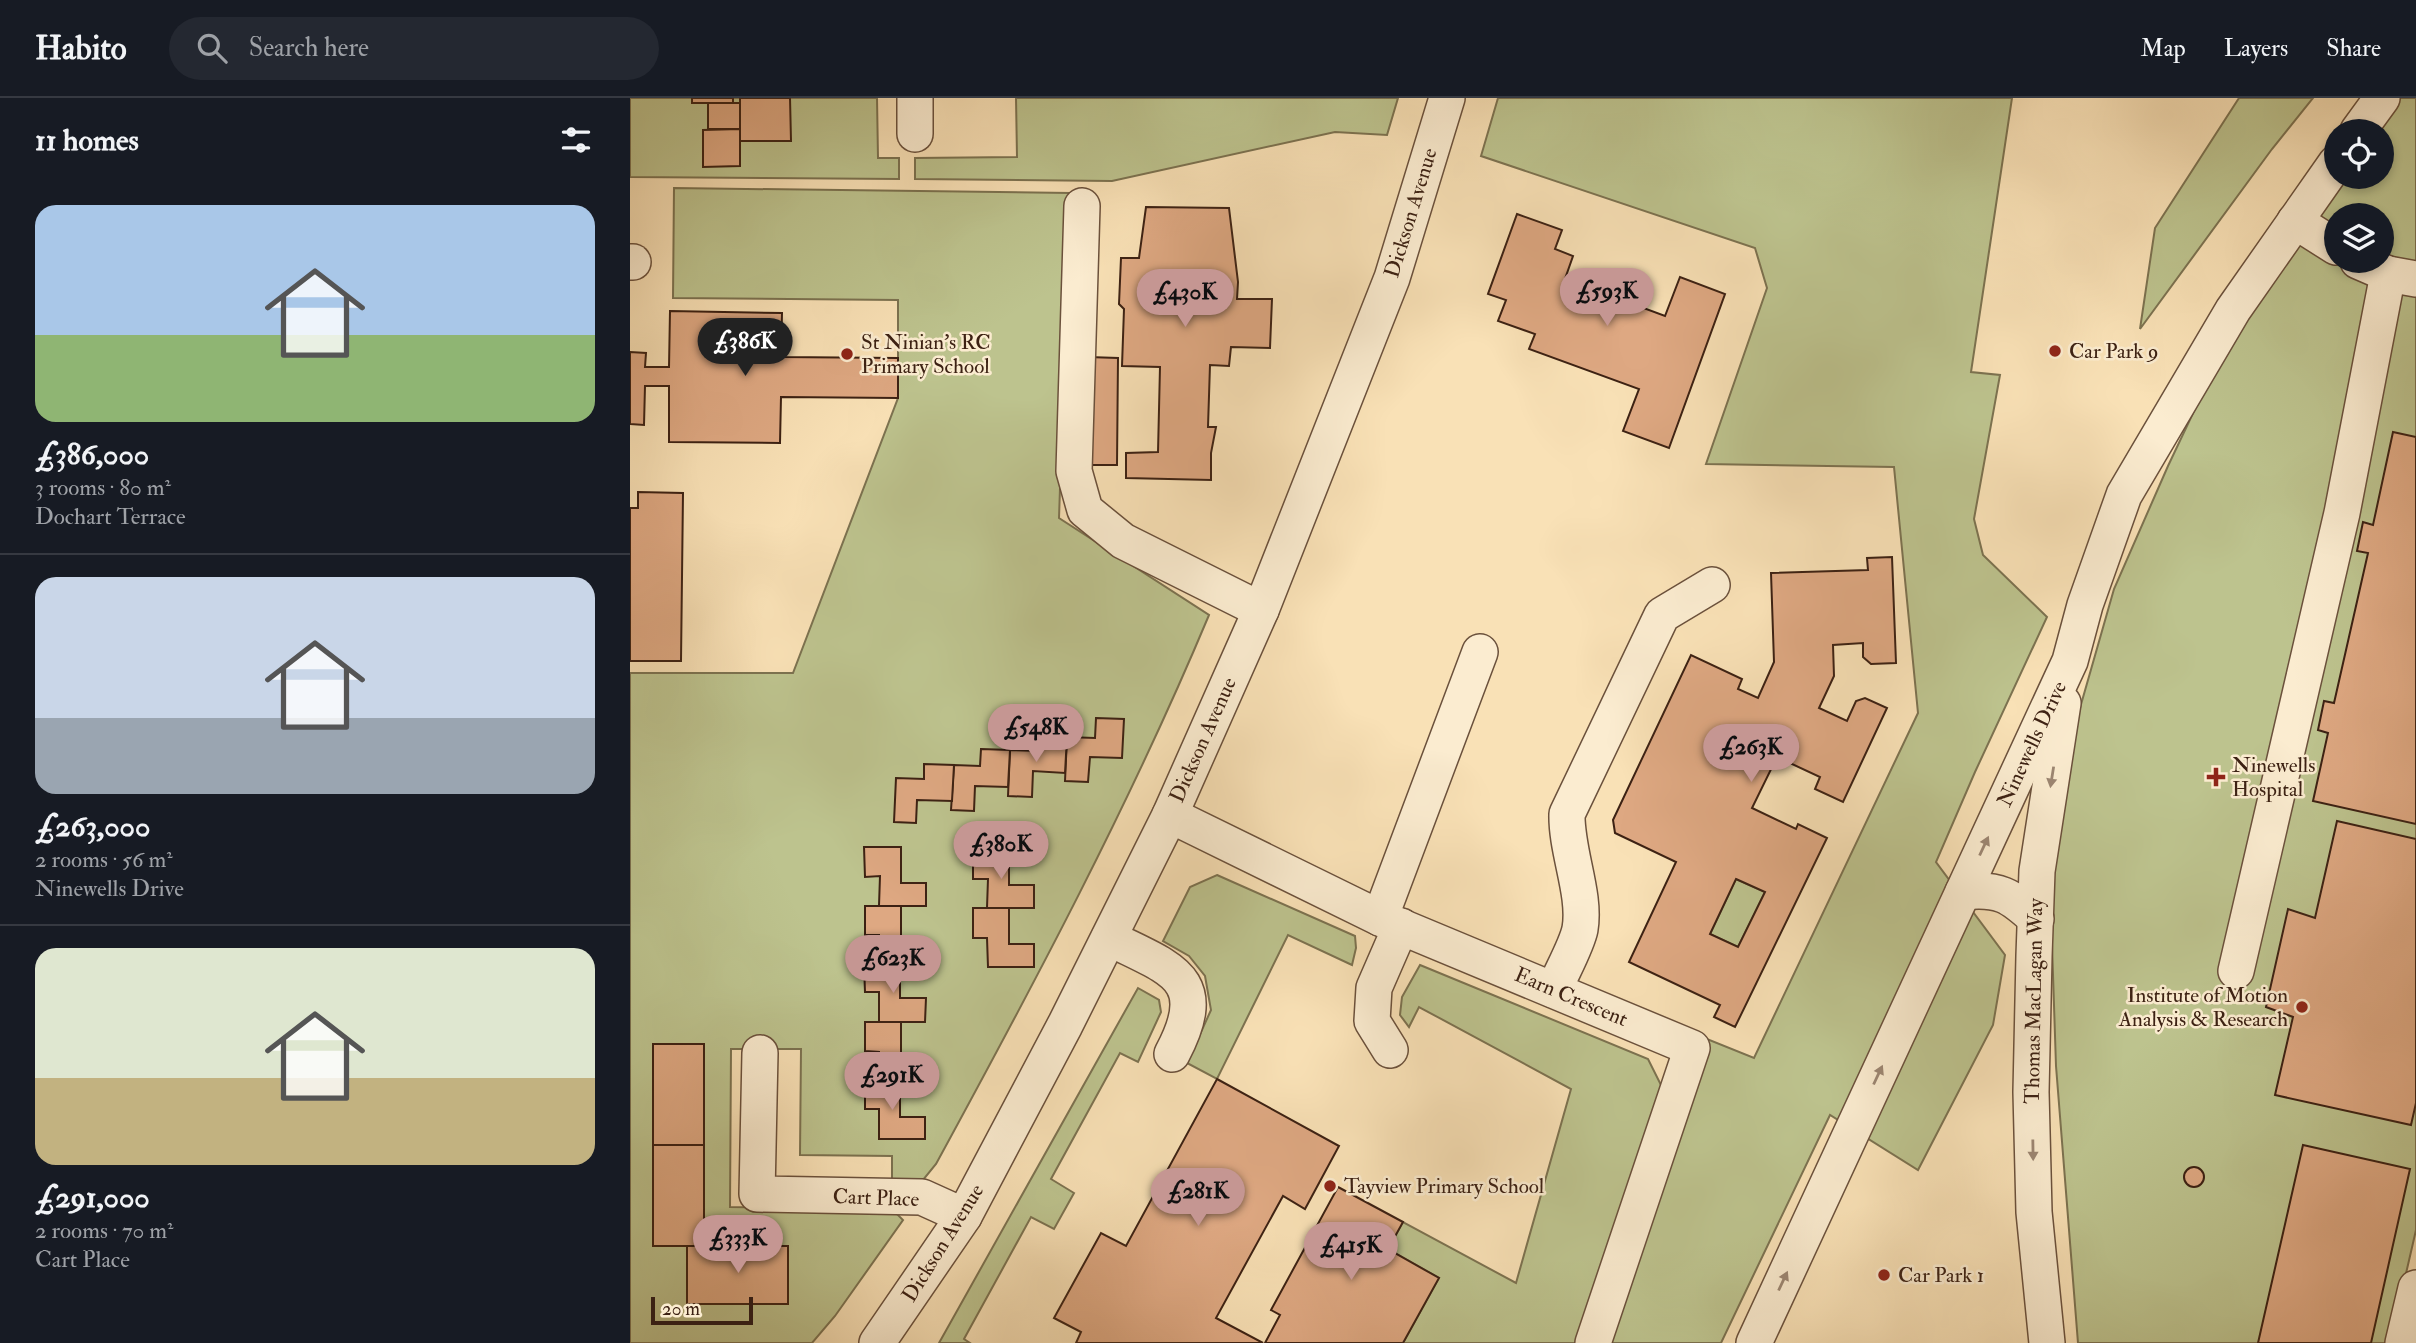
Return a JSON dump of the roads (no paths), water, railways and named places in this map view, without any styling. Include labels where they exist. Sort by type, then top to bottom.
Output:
[{"type":"street","points":[[915,98],[915,134]]},
{"type":"street","name":"Dickson Avenue","points":[[877,1343],[964,1216],[1170,815],[1261,610],[1392,278],[1447,98]]},
{"type":"street","points":[[2367,119],[2382,98]]},
{"type":"street","name":"Ninewells Drive","points":[[1754,1343],[2070,661],[2085,605],[2124,495],[2233,310],[2324,180]]},
{"type":"street","points":[[1082,206],[1074,471],[1085,510],[1123,541],[1261,610]]},
{"type":"street","points":[[2295,221],[2324,239]]},
{"type":"street","points":[[2236,971],[2342,513],[2387,273]]},
{"type":"street","points":[[1555,990],[1580,929],[1579,894],[1566,835],[1567,814],[1662,615],[1712,585]]},
{"type":"street","points":[[1390,1050],[1371,1021],[1374,988],[1390,922],[1480,652]]},
{"type":"street","name":"Thomas MacLagan Way","points":[[2047,1343],[2034,1212],[2031,1092],[2037,871],[2070,661]]},
{"type":"street","name":"Earn Crescent","points":[[1170,815],[1390,922],[1692,1048],[1593,1343]]},
{"type":"street","points":[[1963,892],[1986,890],[2014,899],[2036,919]]},
{"type":"street","points":[[1109,938],[1179,976],[1190,1001],[1184,1032],[1172,1054]]},
{"type":"street","name":"Cart Place","points":[[760,1053],[757,1194],[922,1197],[964,1216]]},
{"type":"street","points":[[2403,1343],[2416,1288]]},
{"type":"place","name":"Car Park 9","points":[[2055,351]]},
{"type":"place","name":"St Ninian's RC Primary School","points":[[847,354]]},
{"type":"place","name":"Ninewells Hospital","points":[[2216,777]]},
{"type":"place","name":"Institute of Motion Analysis & Research","points":[[2302,1007]]},
{"type":"place","name":"Tayview Primary School","points":[[1330,1186]]},
{"type":"place","name":"Car Park 1","points":[[1884,1275]]}]
